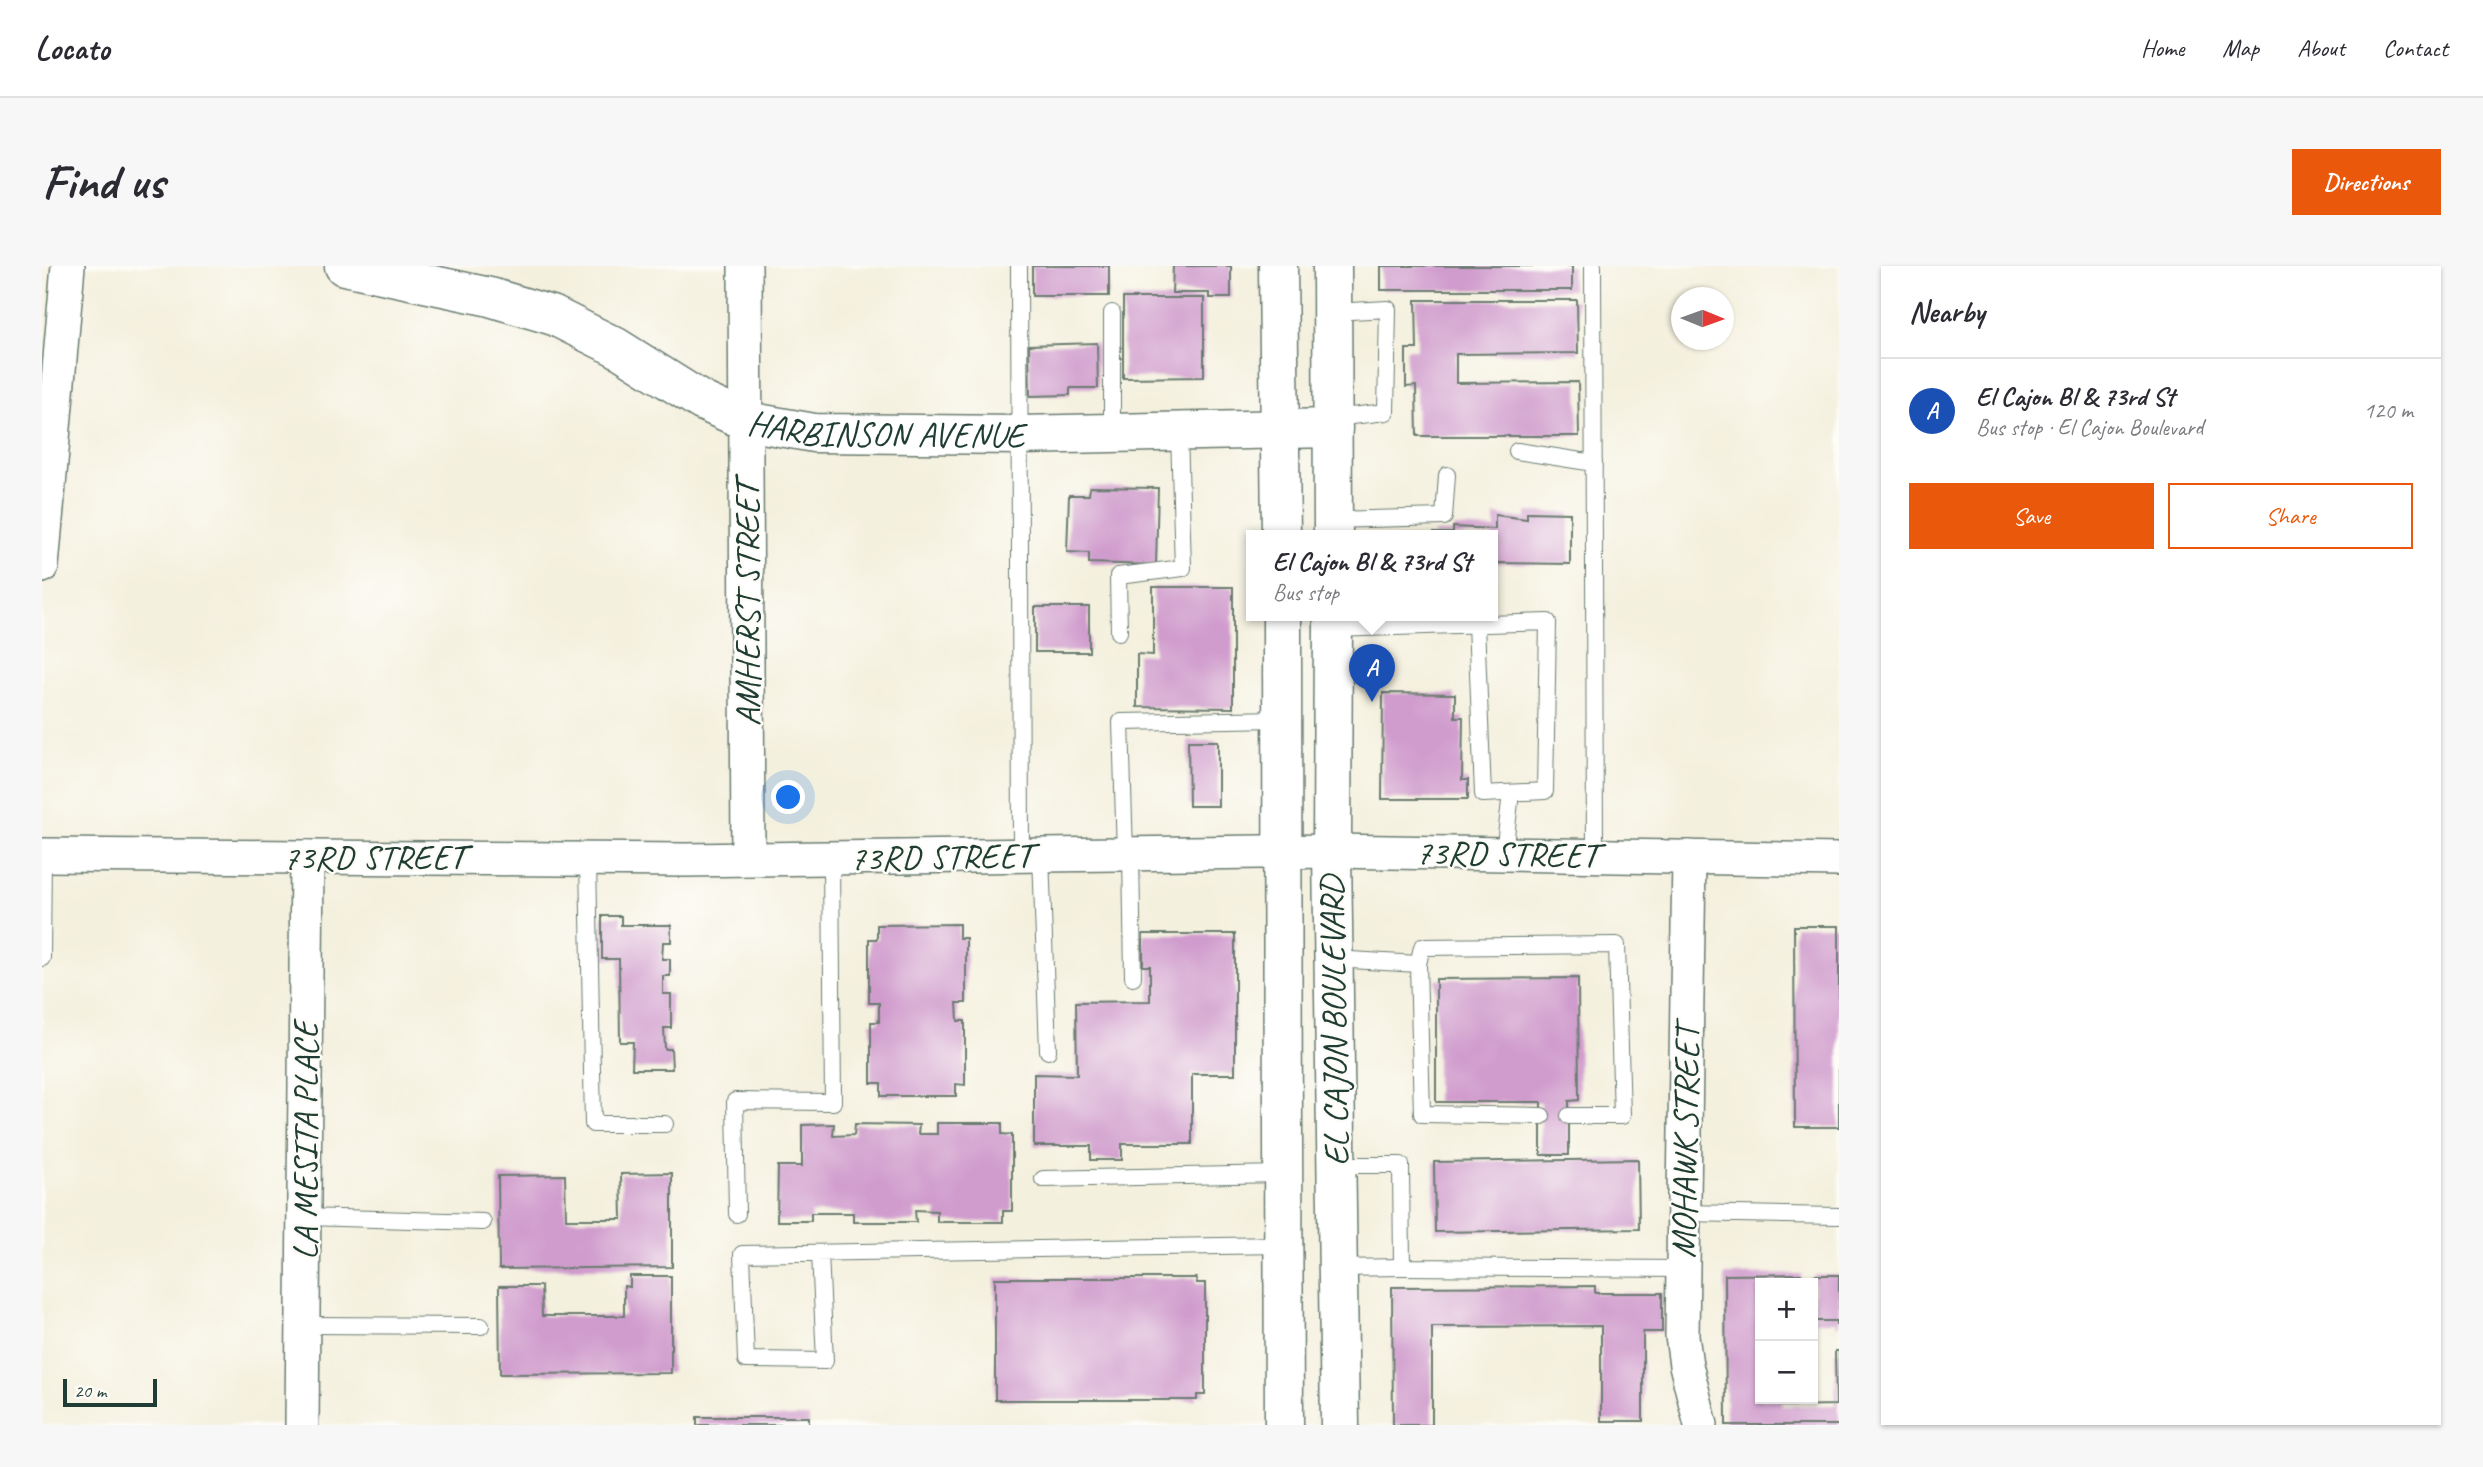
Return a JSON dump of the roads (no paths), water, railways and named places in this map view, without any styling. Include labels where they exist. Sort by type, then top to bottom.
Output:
[{"type":"main road","name":"HARBINSON AVENUE","points":[[344,266],[491,297],[554,316],[617,347],[702,401],[746,421],[814,433],[1179,433],[1280,430],[1333,423]]},
{"type":"main road","points":[[1278,266],[1281,530]]},
{"type":"main road","points":[[1332,266],[1333,528]]},
{"type":"main road","name":"EL CAJON BOULEVARD","points":[[1282,621],[1283,1425]]},
{"type":"main road","name":"EL CAJON BOULEVARD","points":[[1333,623],[1332,850],[1340,1425]]},
{"type":"street","points":[[42,566],[68,266]]},
{"type":"street","name":"AMHERST STREET","points":[[745,266],[748,859]]},
{"type":"street","name":"73RD STREET","points":[[42,855],[831,859],[1332,850],[1839,860]]},
{"type":"street","name":"LA MESITA PLACE","points":[[302,1425],[307,856]]},
{"type":"street","name":"MOHAWK STREET","points":[[1689,857],[1682,1336],[1686,1365],[1701,1425]]},
{"type":"lane","points":[[1019,266],[1020,435],[1031,855],[1048,1051]]},
{"type":"lane","points":[[1593,266],[1595,856]]},
{"type":"lane","points":[[1332,312],[1388,309],[1386,412],[1333,423]]},
{"type":"lane","points":[[1111,313],[1112,434]]},
{"type":"lane","points":[[1119,632],[1118,576],[1182,568],[1179,433]]},
{"type":"lane","points":[[1517,451],[1594,463]]},
{"type":"lane","points":[[1333,528],[1444,517],[1447,475]]},
{"type":"lane","points":[[1333,623],[1548,622],[1545,791],[1483,794],[1476,624]]},
{"type":"lane","points":[[1133,977],[1121,722],[1283,719]]},
{"type":"lane","points":[[1504,853],[1511,793]]},
{"type":"lane","points":[[42,855],[42,958]]},
{"type":"lane","points":[[588,859],[593,1124],[665,1124]]},
{"type":"lane","points":[[737,1214],[735,1101],[833,1102],[831,859]]},
{"type":"lane","points":[[1542,1115],[1422,1114],[1418,964],[1422,947],[1618,945],[1622,1116],[1569,1116]]},
{"type":"lane","points":[[1334,959],[1418,964]]},
{"type":"lane","points":[[1335,1165],[1401,1165],[1402,1267]]},
{"type":"lane","points":[[1043,1180],[1284,1174]]},
{"type":"lane","points":[[1684,1213],[1839,1216]]},
{"type":"lane","points":[[304,1217],[483,1222]]},
{"type":"lane","points":[[820,1253],[825,1361],[746,1360],[742,1254],[1282,1245]]},
{"type":"lane","points":[[1338,1268],[1683,1269]]},
{"type":"lane","points":[[303,1325],[481,1326]]},
{"type":"place","name":"El Cajon Bl & 73rd St","points":[[1372,702]]}]
